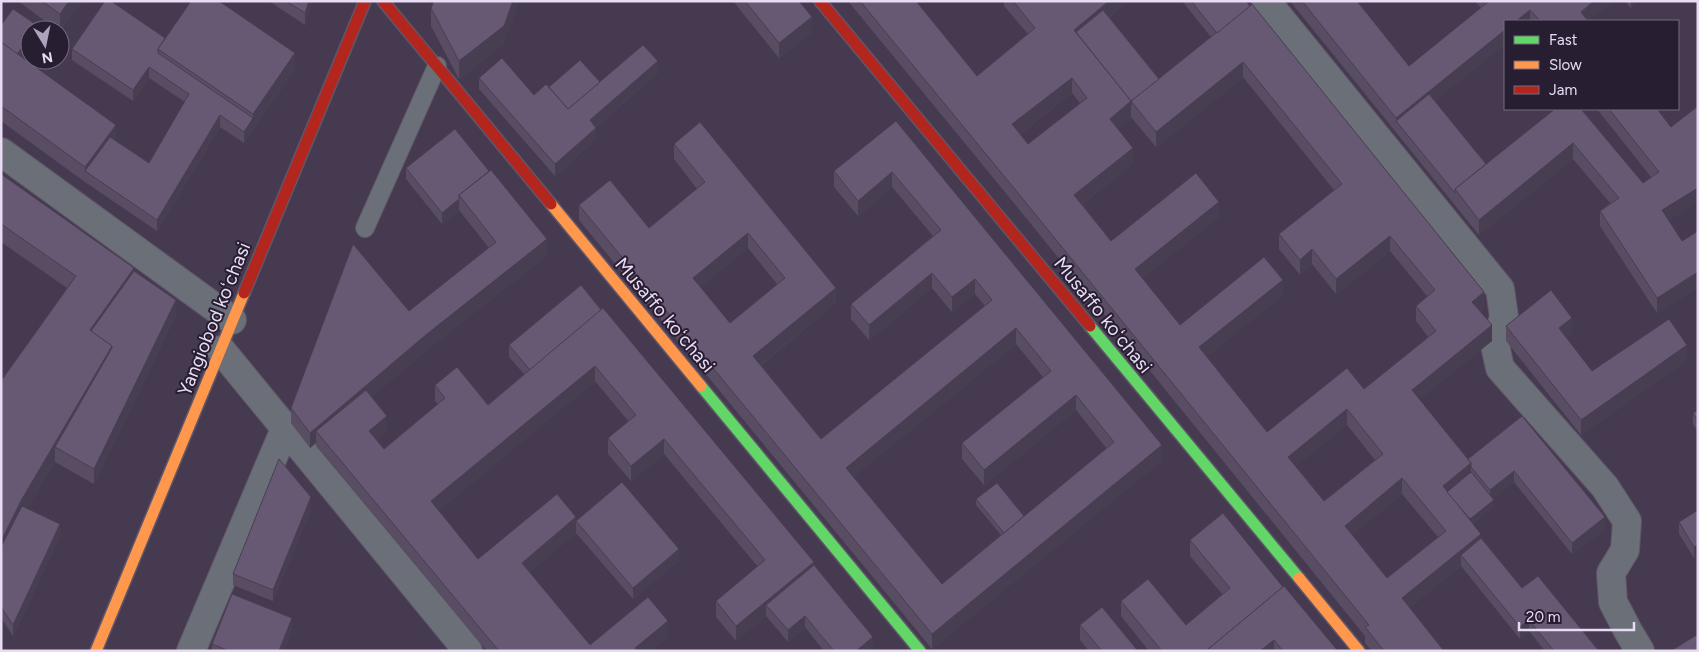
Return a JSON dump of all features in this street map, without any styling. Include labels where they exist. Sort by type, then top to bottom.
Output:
[{"type":"street","name":"Yangiobod koʻchasi","points":[[96,651],[365,1]]},
{"type":"street","name":"Musaffo koʻchasi","points":[[383,1],[920,651]]},
{"type":"street","name":"Musaffo koʻchasi","points":[[820,1],[1359,651]]},
{"type":"street","points":[[1266,1],[1500,289],[1504,316],[1495,345],[1500,368],[1605,487],[1627,521],[1625,550],[1611,573],[1613,602],[1640,651]]},
{"type":"street","points":[[1,152],[232,320]]},
{"type":"street","points":[[221,350],[468,651]]},
{"type":"street","points":[[192,651],[285,429]]},
{"type":"lane","points":[[365,228],[437,66]]},
{"type":"building","points":[[42,1],[69,1],[60,14]]},
{"type":"building","points":[[105,1],[111,1],[165,38],[158,49],[158,53],[253,118],[244,132],[220,115],[157,220],[85,171],[110,137],[149,163],[189,94],[149,67],[133,90],[72,49]]},
{"type":"building","points":[[191,1],[219,1],[295,53],[253,114],[158,49]]},
{"type":"building","points":[[286,1],[309,1],[305,13]]},
{"type":"building","points":[[434,1],[513,1],[504,26],[459,61],[431,8]]},
{"type":"building","points":[[745,1],[799,1],[812,17],[779,43]]},
{"type":"building","points":[[860,1],[916,1],[977,76],[1035,28],[1013,1],[1109,1],[1074,30],[1131,101],[1252,4],[1484,292],[1472,302],[1492,325],[1412,390],[1471,463],[1443,486],[1481,534],[1402,598],[1444,651],[1384,651],[1365,627],[1369,625]],"holes":[[[1243,62],[1342,184],[1279,234],[1300,260],[1312,249],[1336,279],[1390,236],[1435,290],[1416,306],[1436,331],[1364,389],[1347,368],[1267,432],[1199,347],[1283,280],[1264,257],[1180,325],[1135,269],[1219,202],[1196,173],[1111,241],[1074,195],[1133,148],[1110,119],[1131,101],[1156,132]],[[1072,78],[1087,98],[1028,144],[1012,124]],[[1347,409],[1383,454],[1324,501],[1288,457]],[[1402,478],[1446,531],[1387,578],[1345,526]]]},
{"type":"building","points":[[1191,1],[1246,1],[1250,6],[1217,33]]},
{"type":"building","points":[[1302,1],[1357,1],[1409,66],[1488,1],[1594,1],[1581,12],[1587,20],[1539,20],[1530,10],[1517,20],[1504,20],[1504,31],[1396,118]]},
{"type":"building","points":[[13,9],[29,20],[20,20],[20,50],[17,54],[1,42],[1,25]]},
{"type":"building","points":[[1103,10],[1159,79],[1131,101],[1076,32]]},
{"type":"building","points":[[1,42],[20,56],[20,70],[40,70],[116,125],[85,167],[1,106]]},
{"type":"building","points":[[643,45],[658,61],[590,120],[596,128],[555,164],[479,78],[502,58],[534,95],[546,84],[568,109]]},
{"type":"building","points":[[580,60],[600,82],[568,109],[549,87]]},
{"type":"building","points":[[1429,94],[1486,164],[1455,189],[1455,193],[1396,121]]},
{"type":"building","points":[[1698,106],[1698,188],[1662,210],[1682,241],[1698,231],[1698,272],[1657,298],[1600,211],[1619,198],[1573,143],[1479,220],[1455,189],[1554,110],[1582,110],[1643,183],[1659,172],[1610,110],[1658,110],[1671,127]]},
{"type":"building","points":[[896,121],[1162,445],[932,634],[579,205],[610,180],[649,228],[705,182],[674,144],[700,122],[836,288],[753,356],[821,439],[992,300],[975,279],[952,297],[932,273],[869,325],[851,304],[941,230],[892,172],[858,201],[834,171]],"holes":[[[748,233],[785,278],[730,323],[693,278]],[[1016,328],[1051,371],[962,443],[984,470],[1076,395],[1114,442],[942,584],[846,468]]]},
{"type":"building","points":[[455,129],[489,171],[459,195],[459,199],[442,213],[406,168]]},
{"type":"building","points":[[491,170],[547,239],[427,334],[310,433],[291,408],[353,244],[409,311],[496,242],[459,195]]},
{"type":"building","points":[[1,174],[134,268],[90,330],[112,346],[22,499],[1,541],[1,381],[76,276],[1,224]]},
{"type":"building","points":[[134,271],[176,300],[94,469],[55,447],[112,348],[112,346],[91,331]]},
{"type":"building","points":[[581,285],[601,310],[530,370],[509,345]]},
{"type":"building","points":[[1551,290],[1572,318],[1559,328],[1592,371],[1669,319],[1687,345],[1581,420],[1506,326]]},
{"type":"building","points":[[603,308],[814,562],[736,626],[716,601],[765,560],[664,439],[631,466],[608,438],[636,415],[595,366],[431,501],[478,559],[557,494],[576,517],[522,563],[590,645],[648,597],[668,621],[635,648],[637,651],[499,651],[316,431],[366,390],[387,416],[369,431],[384,449],[445,398],[435,385],[457,367],[488,405]]},
{"type":"building","points":[[1698,410],[1698,421],[1693,413]]},
{"type":"building","points":[[1522,416],[1605,517],[1572,543],[1514,471],[1490,490],[1471,467],[1468,459]]},
{"type":"building","points":[[279,459],[311,497],[273,590],[233,574]]},
{"type":"building","points":[[1471,472],[1494,500],[1470,519],[1447,492]]},
{"type":"building","points":[[622,482],[679,549],[633,588],[576,521]]},
{"type":"building","points":[[997,483],[1024,516],[1004,533],[976,499]]},
{"type":"building","points":[[22,506],[60,524],[13,625],[1,607],[1,547]]},
{"type":"building","points":[[1698,510],[1698,545],[1694,547],[1679,522]]},
{"type":"building","points":[[1223,513],[1283,587],[1206,651],[1160,651],[1121,601],[1148,579],[1186,625],[1230,588],[1190,540]]},
{"type":"building","points":[[1481,538],[1522,588],[1538,576],[1599,651],[1554,651],[1529,620],[1520,627],[1461,555]]},
{"type":"building","points":[[814,565],[873,637],[856,651],[834,651],[805,616],[788,630],[766,605]]},
{"type":"building","points":[[1284,586],[1338,651],[1283,651],[1274,640],[1260,651],[1206,651]]},
{"type":"building","points":[[232,594],[292,618],[279,651],[229,651],[212,644]]},
{"type":"building","points":[[1102,607],[1138,651],[1102,651],[1080,625]]},
{"type":"building","points":[[1698,634],[1698,651],[1671,651]]},
{"type":"traffic: fast","points":[[1090,326],[1299,578]]},
{"type":"traffic: fast","points":[[701,386],[920,651]]},
{"type":"traffic: slow","points":[[551,204],[701,386]]},
{"type":"traffic: slow","points":[[96,651],[244,293]]},
{"type":"traffic: slow","points":[[1299,578],[1359,651]]},
{"type":"traffic: jam","points":[[244,293],[365,1]]},
{"type":"traffic: jam","points":[[383,1],[551,204]]},
{"type":"traffic: jam","points":[[820,1],[1090,326]]}]
